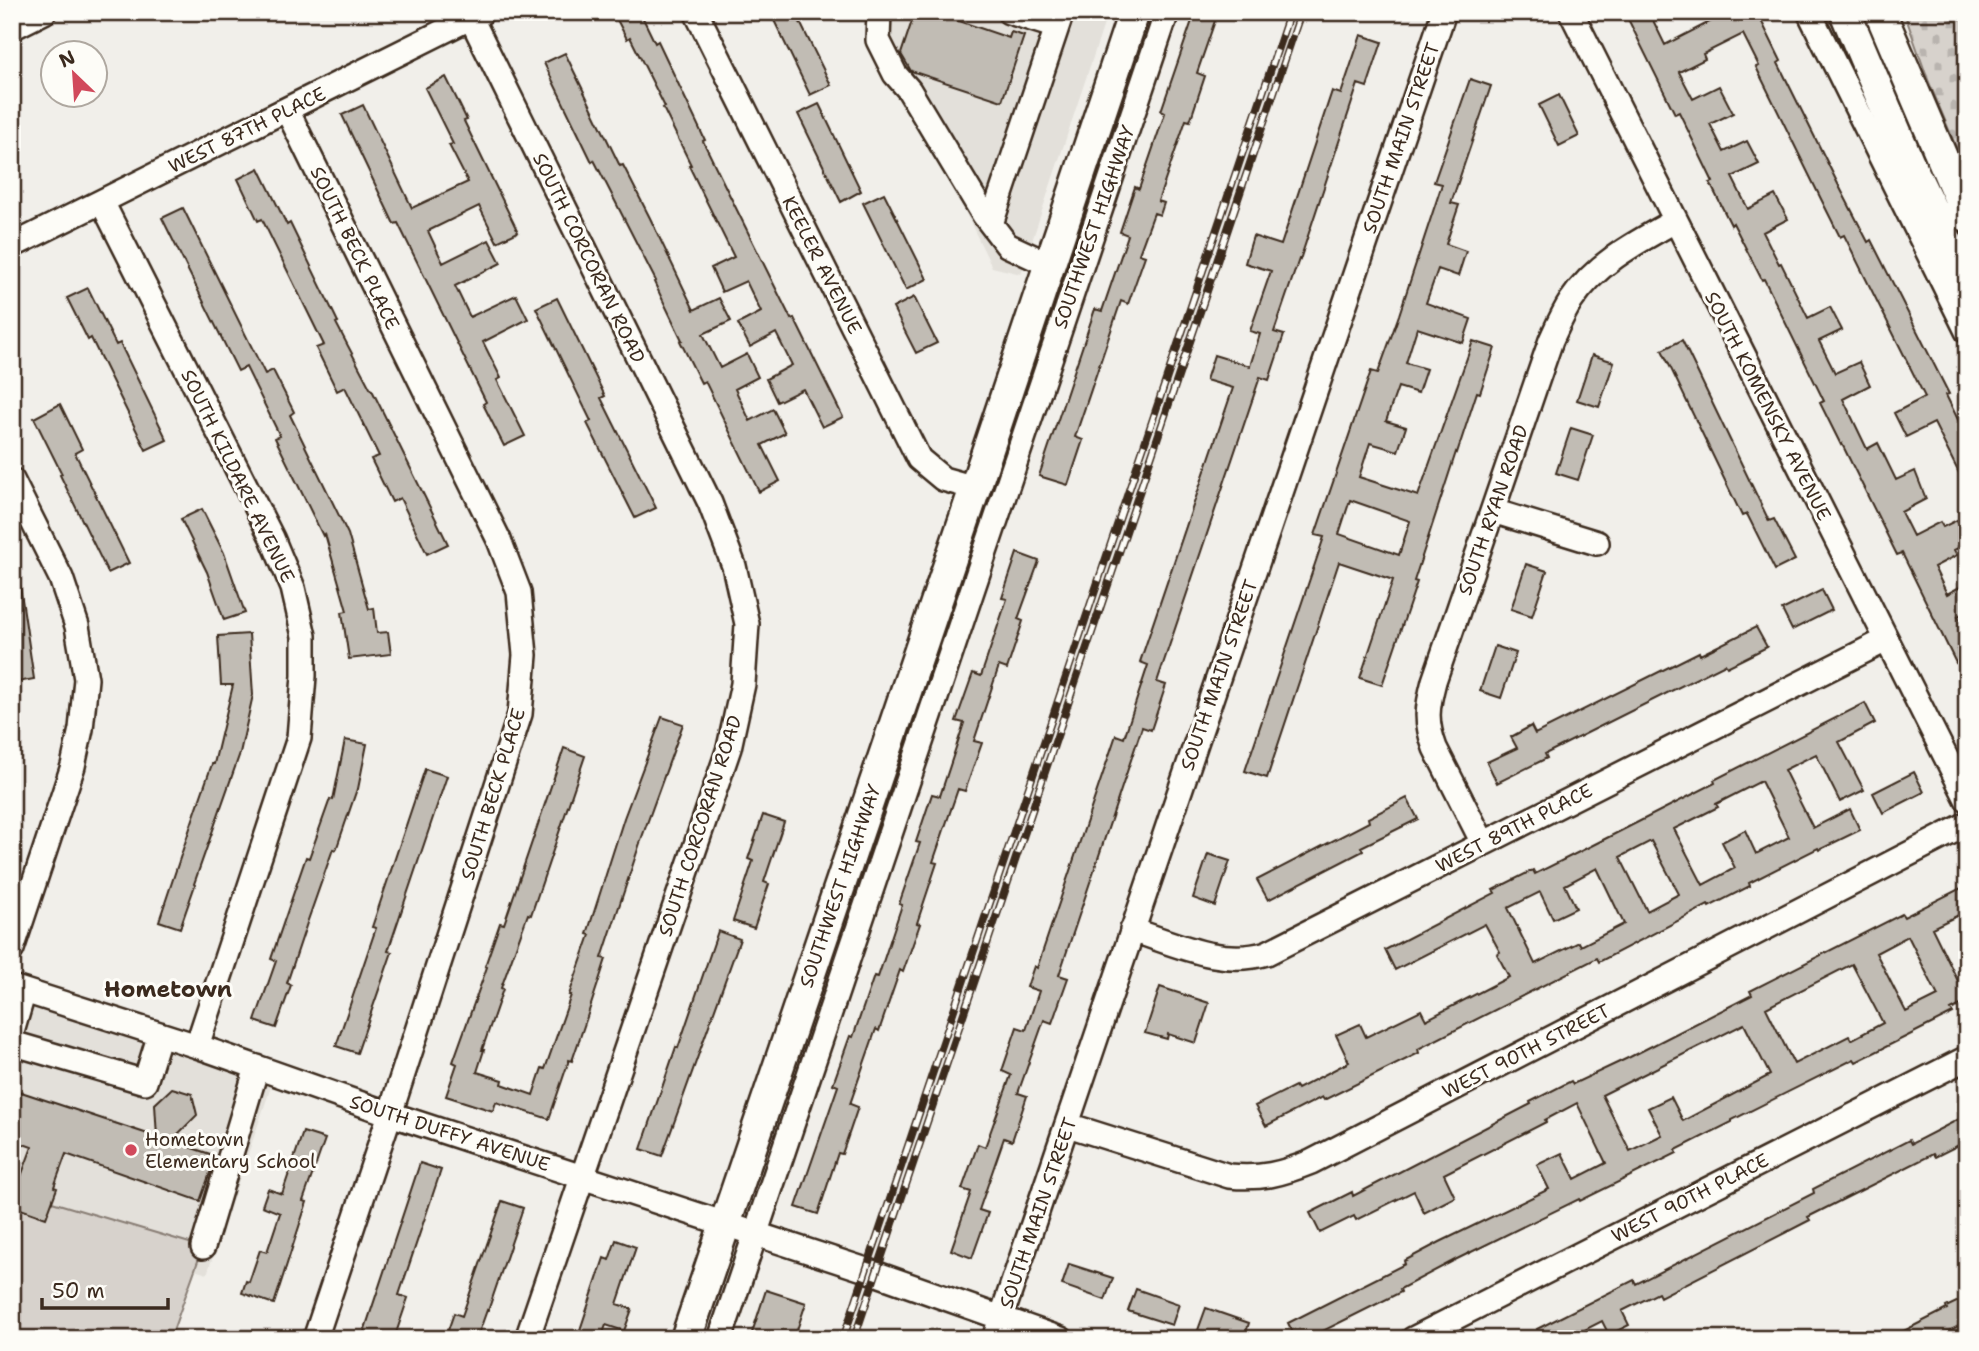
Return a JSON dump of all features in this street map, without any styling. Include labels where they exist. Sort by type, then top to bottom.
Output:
[{"type":"main road","name":"SOUTHWEST HIGHWAY","points":[[686,1339],[1134,12]]},
{"type":"main road","points":[[1845,12],[1899,140],[1967,283]]},
{"type":"main road","points":[[1880,12],[1967,216]]},
{"type":"street","points":[[12,28],[44,12]]},
{"type":"street","name":"KEELER AVENUE","points":[[696,12],[919,459],[943,478],[975,488]]},
{"type":"street","points":[[879,12],[878,40],[895,74],[909,90],[991,224],[1007,245],[1049,265]]},
{"type":"street","points":[[991,224],[1059,20],[1009,12]]},
{"type":"street","name":"SOUTHWEST HIGHWAY","points":[[720,1339],[1167,12]]},
{"type":"street","name":"SOUTH MAIN STREET","points":[[998,1329],[1444,12]]},
{"type":"street","name":"SOUTH KOMENSKY AVENUE","points":[[1571,12],[1967,799]]},
{"type":"street","points":[[1809,12],[1967,331]]},
{"type":"street","name":"WEST 87TH PLACE","points":[[12,246],[476,15]]},
{"type":"street","name":"SOUTH CORCORAN ROAD","points":[[476,15],[710,503],[734,566],[747,624],[743,684],[729,748],[527,1339]]},
{"type":"street","name":"SOUTH BECK PLACE","points":[[287,110],[499,540],[519,592],[525,655],[520,714],[315,1339]]},
{"type":"street","name":"SOUTH KILDARE AVENUE","points":[[102,202],[272,538],[293,588],[303,636],[304,676],[299,738],[197,1046]]},
{"type":"street","name":"SOUTH RYAN ROAD","points":[[1483,844],[1428,731],[1427,718],[1434,681],[1551,340],[1572,299],[1608,261],[1675,220]]},
{"type":"street","points":[[994,433],[1022,442]]},
{"type":"street","points":[[12,480],[61,578],[77,626],[86,679],[81,729],[73,766],[12,949]]},
{"type":"street","points":[[1493,511],[1597,542]]},
{"type":"street","name":"WEST 89TH PLACE","points":[[1132,930],[1218,957],[1254,957],[1282,946],[1886,640]]},
{"type":"street","name":"WEST 90TH STREET","points":[[1068,1125],[1229,1176],[1251,1178],[1290,1170],[1311,1162],[1967,824]]},
{"type":"street","points":[[12,1032],[18,989]]},
{"type":"street","name":"SOUTH DUFFY AVENUE","points":[[18,989],[197,1046],[390,1114],[887,1278],[998,1329]]},
{"type":"street","points":[[12,1043],[145,1082],[160,1034]]},
{"type":"street","name":"WEST 90TH PLACE","points":[[1413,1339],[1967,1058]]},
{"type":"street","points":[[203,1247],[257,1067]]},
{"type":"street","points":[[998,1329],[1061,1339]]},
{"type":"shaded area","points":[[868,12],[1108,12],[1021,274],[992,267]]},
{"type":"shaded area","name":"Hometown Elementary School","points":[[12,995],[271,1087],[207,1274],[12,1212]]},
{"type":"green space","points":[[1904,12],[1967,12],[1967,173],[1928,80]]},
{"type":"green space","points":[[52,1202],[203,1247],[170,1339],[12,1339],[12,1206]]},
{"type":"building","points":[[613,12],[640,12],[655,43],[658,41],[731,198],[843,417],[822,427],[803,389],[777,402],[766,379],[792,365],[776,333],[750,347],[738,324],[761,312],[746,281],[722,292],[711,268],[734,257],[689,166],[691,165],[663,108],[665,107],[630,37],[627,39]]},
{"type":"building","points":[[770,12],[795,12],[831,85],[810,95]]},
{"type":"building","points":[[915,12],[933,12],[1009,38],[1011,32],[1024,36],[1002,101],[911,71],[901,54]]},
{"type":"building","points":[[1195,12],[1218,12],[1197,73],[1205,76],[1190,121],[1186,120],[1158,201],[1164,203],[1160,215],[1154,213],[1139,254],[1145,256],[1128,304],[1121,301],[1075,437],[1083,440],[1068,485],[1039,476],[1095,309],[1102,311],[1128,235],[1120,232],[1135,187],[1139,189],[1165,113],[1161,111]]},
{"type":"building","points":[[1637,12],[1649,12],[1665,45],[1729,12],[1757,12],[1781,61],[1778,63],[1839,186],[1868,242],[1871,240],[1949,394],[1946,395],[1967,438],[1967,489],[1934,423],[1906,437],[1894,413],[1925,397],[1844,235],[1840,237],[1756,67],[1759,66],[1743,34],[1703,54],[1705,59],[1679,72],[1693,99],[1719,86],[1733,113],[1710,124],[1724,152],[1747,141],[1759,164],[1732,177],[1748,209],[1775,195],[1788,219],[1763,232],[1808,318],[1830,307],[1842,330],[1819,341],[1835,373],[1859,362],[1870,385],[1843,399],[1867,449],[1878,443],[1896,480],[1915,471],[1926,499],[1901,512],[1913,536],[1940,522],[1943,527],[1967,515],[1967,544],[1954,550],[1957,555],[1934,567],[1947,594],[1967,583],[1967,612],[1958,616],[1967,634],[1967,657],[1956,663],[1902,553],[1897,555],[1820,403],[1824,401],[1764,279],[1762,280],[1733,223],[1731,225],[1679,112],[1675,114],[1627,17]]},
{"type":"building","points":[[1361,35],[1382,42],[1367,87],[1358,84],[1274,332],[1284,335],[1269,380],[1260,377],[1157,682],[1166,685],[1151,730],[1142,727],[1059,975],[1068,978],[1052,1023],[1044,1020],[1018,1093],[1027,1096],[1012,1141],[1004,1138],[979,1210],[988,1213],[972,1258],[951,1250],[971,1192],[962,1189],[978,1144],[985,1147],[1011,1075],[1002,1071],[1017,1027],[1026,1030],[1039,991],[1027,987],[1034,966],[1037,968],[1116,735],[1124,738],[1148,665],[1140,662],[1233,388],[1206,380],[1214,355],[1250,366],[1260,334],[1250,331],[1271,271],[1245,263],[1253,236],[1281,245],[1332,91],[1341,94]]},
{"type":"building","points":[[565,53],[694,310],[719,298],[731,321],[703,334],[720,368],[747,354],[758,377],[735,389],[750,421],[773,409],[785,433],[762,445],[780,481],[759,492],[705,381],[701,383],[680,341],[682,340],[654,282],[656,281],[594,160],[592,162],[544,63]]},
{"type":"building","points":[[446,77],[467,120],[464,121],[518,232],[497,242],[479,206],[428,231],[443,263],[489,240],[501,263],[455,286],[470,317],[516,295],[528,319],[483,342],[501,378],[497,380],[525,436],[504,446],[483,404],[486,402],[398,223],[394,224],[342,115],[363,105],[412,208],[468,182],[449,145],[453,144],[425,88]]},
{"type":"building","points":[[1470,79],[1491,86],[1451,203],[1459,205],[1446,244],[1466,251],[1458,276],[1438,269],[1426,303],[1471,319],[1463,343],[1417,328],[1406,363],[1426,369],[1418,393],[1398,387],[1386,421],[1406,427],[1398,451],[1370,443],[1359,477],[1418,496],[1473,341],[1495,348],[1456,452],[1414,581],[1417,582],[1382,685],[1360,678],[1393,580],[1339,562],[1267,778],[1245,771],[1324,537],[1315,535],[1371,371],[1378,373],[1399,315],[1442,184],[1434,182]],"holes":[[[1350,500],[1410,521],[1399,555],[1339,534]]]},
{"type":"building","points":[[1559,95],[1579,136],[1559,146],[1539,105]]},
{"type":"building","points":[[819,104],[861,191],[841,202],[798,114]]},
{"type":"building","points":[[259,168],[287,225],[290,223],[338,322],[336,323],[448,544],[427,554],[400,498],[392,502],[371,459],[379,456],[345,387],[337,391],[316,348],[324,345],[262,219],[258,221],[238,179]]},
{"type":"building","points":[[884,193],[927,279],[906,290],[863,203]]},
{"type":"building","points":[[183,208],[265,374],[273,370],[294,412],[290,415],[348,534],[369,609],[374,608],[377,633],[388,632],[391,654],[349,659],[342,612],[347,611],[325,534],[323,536],[275,438],[280,436],[246,367],[238,371],[162,218]]},
{"type":"building","points":[[88,288],[116,345],[120,343],[167,440],[146,450],[91,338],[88,340],[67,298]]},
{"type":"building","points":[[914,297],[937,343],[916,353],[893,308]]},
{"type":"building","points":[[557,298],[605,396],[601,398],[656,508],[635,518],[587,423],[591,421],[536,308]]},
{"type":"building","points":[[1682,340],[1769,521],[1774,519],[1795,560],[1775,570],[1747,514],[1742,516],[1662,350]]},
{"type":"building","points":[[1592,355],[1614,362],[1599,407],[1577,400]]},
{"type":"building","points":[[60,404],[82,449],[75,453],[129,563],[108,573],[34,418]]},
{"type":"building","points":[[1571,428],[1593,435],[1578,480],[1556,473]]},
{"type":"building","points":[[202,509],[224,553],[245,613],[224,620],[207,572],[181,519]]},
{"type":"building","points":[[1017,553],[1039,561],[1018,619],[1023,621],[1007,669],[999,666],[974,741],[982,743],[965,791],[958,789],[933,862],[937,863],[917,923],[920,924],[903,972],[900,970],[879,1031],[876,1029],[850,1104],[858,1107],[842,1154],[838,1153],[818,1214],[796,1207],[838,1086],[833,1084],[874,976],[878,977],[902,905],[899,904],[920,843],[916,842],[932,794],[940,796],[964,723],[956,721],[973,673],[981,676],[1007,599],[1002,598]]},
{"type":"building","points":[[1526,564],[1547,571],[1532,616],[1511,609]]},
{"type":"building","points":[[12,586],[20,586],[34,679],[12,683]]},
{"type":"building","points":[[1822,590],[1832,610],[1792,630],[1782,610]]},
{"type":"building","points":[[1756,627],[1767,647],[1727,667],[1725,664],[1545,754],[1547,758],[1497,783],[1487,762],[1517,748],[1511,737],[1531,726],[1535,734],[1699,652],[1700,655]]},
{"type":"building","points":[[249,634],[253,695],[240,753],[180,928],[159,921],[214,764],[233,685],[221,685],[218,636]]},
{"type":"building","points":[[1495,646],[1516,653],[1501,698],[1480,691]]},
{"type":"building","points":[[1865,703],[1875,723],[1839,742],[1864,790],[1840,802],[1816,754],[1784,770],[1813,828],[1850,809],[1860,830],[1819,850],[1818,848],[1749,883],[1750,886],[1599,962],[1597,958],[1418,1049],[1419,1053],[1266,1126],[1255,1106],[1295,1086],[1297,1089],[1349,1062],[1336,1035],[1360,1024],[1366,1037],[1421,1010],[1426,1020],[1509,977],[1497,954],[1500,952],[1485,924],[1395,970],[1385,950],[1495,893],[1493,890],[1533,870],[1535,874],[1715,783],[1714,780]],"holes":[[[1761,781],[1789,837],[1756,854],[1745,830],[1722,842],[1735,868],[1703,885],[1674,829]],[[1651,841],[1679,894],[1647,911],[1620,857]],[[1597,868],[1624,924],[1581,946],[1579,942],[1535,964],[1508,908],[1540,892],[1553,919],[1576,908],[1565,885]]]},
{"type":"building","points":[[662,717],[683,724],[602,958],[606,959],[587,1017],[549,1119],[496,1102],[493,1111],[446,1096],[457,1064],[453,1062],[487,967],[485,966],[500,923],[504,924],[564,748],[585,756],[531,915],[528,914],[501,988],[503,989],[477,1072],[503,1080],[502,1084],[533,1095],[571,995],[590,935],[587,934],[624,818]]},
{"type":"building","points":[[345,740],[367,744],[358,789],[307,923],[287,983],[291,985],[276,1028],[255,1021],[276,961],[271,959],[306,857],[309,858],[330,799],[333,800]]},
{"type":"building","points":[[425,769],[447,776],[357,1053],[336,1046],[376,928],[372,927]]},
{"type":"building","points":[[1914,772],[1924,792],[1883,813],[1873,793]]},
{"type":"building","points":[[1407,798],[1418,819],[1361,847],[1363,851],[1268,900],[1257,880],[1369,822],[1368,818]]},
{"type":"building","points":[[763,815],[784,822],[764,882],[769,884],[754,928],[733,921],[753,861],[748,859]]},
{"type":"building","points":[[1208,854],[1230,861],[1215,906],[1193,898]]},
{"type":"building","points":[[1961,888],[1967,899],[1967,911],[1932,928],[1958,981],[1967,977],[1967,1002],[1951,1010],[1953,1013],[1732,1120],[1676,1150],[1677,1153],[1455,1260],[1400,1289],[1401,1292],[1307,1339],[1296,1339],[1288,1323],[1405,1264],[1404,1261],[1440,1242],[1549,1189],[1537,1165],[1562,1153],[1575,1179],[1606,1163],[1577,1103],[1545,1120],[1546,1122],[1444,1174],[1455,1197],[1424,1213],[1414,1191],[1356,1220],[1354,1216],[1320,1233],[1310,1213],[1352,1192],[1353,1196],[1571,1081],[1573,1084],[1630,1057],[1752,995],[1750,991],[1902,914],[1904,917]],"holes":[[[1908,936],[1938,996],[1906,1012],[1876,953]],[[1852,964],[1883,1023],[1851,1040],[1849,1036],[1794,1064],[1766,1008]],[[1744,1024],[1770,1075],[1683,1121],[1671,1097],[1648,1108],[1662,1135],[1630,1151],[1602,1095]]]},
{"type":"building","points":[[718,931],[740,939],[662,1156],[641,1149]]},
{"type":"building","points":[[1160,987],[1209,1003],[1196,1043],[1168,1034],[1167,1039],[1145,1033]]},
{"type":"building","points":[[172,1088],[192,1094],[197,1115],[171,1141],[216,1156],[200,1201],[66,1154],[46,1218],[12,1206],[12,1176],[20,1179],[32,1147],[12,1140],[12,1089],[157,1137],[155,1104]]},
{"type":"building","points":[[1967,1115],[1967,1141],[1935,1157],[1933,1154],[1808,1217],[1810,1220],[1660,1297],[1658,1293],[1622,1311],[1629,1325],[1609,1335],[1602,1321],[1567,1339],[1542,1339],[1537,1329],[1634,1280],[1636,1284],[1814,1193],[1813,1189],[1909,1140],[1911,1144]]},
{"type":"building","points":[[303,1132],[325,1139],[303,1201],[307,1202],[274,1304],[242,1293],[246,1281],[249,1282],[260,1250],[267,1252],[280,1213],[262,1206],[268,1189],[282,1194]]},
{"type":"building","points":[[420,1163],[441,1170],[399,1295],[408,1298],[394,1339],[374,1339],[363,1335]]},
{"type":"building","points":[[502,1201],[523,1208],[477,1338],[470,1335],[469,1339],[445,1339],[454,1313],[462,1316]]},
{"type":"building","points":[[616,1240],[636,1247],[617,1304],[632,1309],[624,1331],[606,1325],[601,1339],[577,1339],[604,1258],[609,1260]]},
{"type":"building","points":[[1069,1264],[1113,1278],[1105,1300],[1062,1285]]},
{"type":"building","points":[[1136,1289],[1179,1304],[1172,1325],[1128,1311]]},
{"type":"building","points":[[766,1290],[806,1303],[794,1339],[750,1339]]},
{"type":"building","points":[[1967,1297],[1967,1322],[1941,1335],[1943,1339],[1888,1339],[1947,1309],[1946,1307]]},
{"type":"building","points":[[1206,1308],[1249,1323],[1244,1339],[1226,1339],[1198,1330]]},
{"type":"railway","points":[[843,1339],[1290,12]]},
{"type":"railway","points":[[854,1339],[1301,12]]},
{"type":"place","name":"Hometown Elementary School","points":[[131,1150]]},
{"type":"district","name":"Hometown","points":[[168,989]]}]
